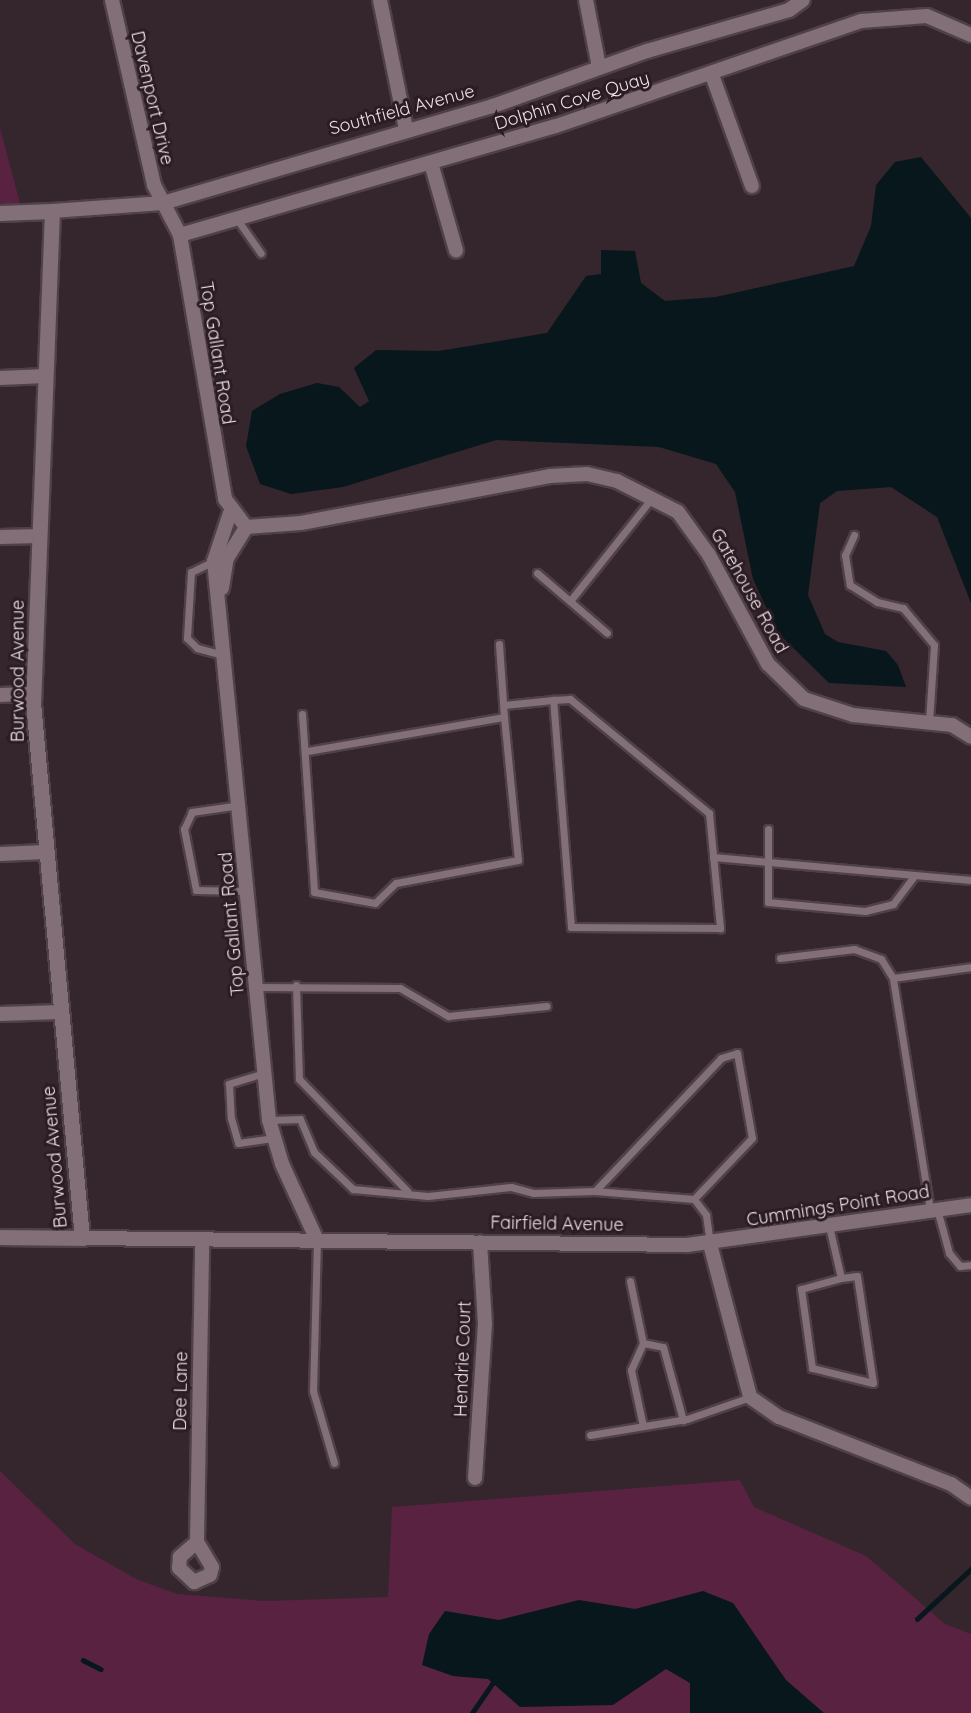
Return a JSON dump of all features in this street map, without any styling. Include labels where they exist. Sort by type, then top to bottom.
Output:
[{"type":"street","name":"Davenport Drive","points":[[112,0],[150,170],[163,203]]},
{"type":"street","points":[[380,0],[406,129]]},
{"type":"street","points":[[586,0],[599,67]]},
{"type":"street","name":"Southfield Avenue","points":[[0,213],[163,203],[553,87],[599,67],[789,10],[803,0]]},
{"type":"street","name":"Dolphin Cove Quay","points":[[180,235],[239,222],[431,164],[712,75],[815,35],[893,15],[927,16],[971,34]]},
{"type":"street","points":[[712,75],[752,186]]},
{"type":"street","points":[[431,164],[456,250]]},
{"type":"street","name":"Top Gallant Road","points":[[163,203],[180,235],[217,468],[230,513],[214,561],[221,596],[227,656],[269,1120],[273,1138],[317,1240]]},
{"type":"street","name":"Burwood Avenue","points":[[52,211],[33,694],[45,852],[82,1238]]},
{"type":"street","points":[[0,378],[46,376]]},
{"type":"street","name":"Gatehouse Road","points":[[246,526],[301,523],[571,474],[617,481],[654,496],[678,512],[696,532],[768,664],[786,684],[823,708],[952,725],[971,737]]},
{"type":"street","points":[[230,513],[246,526]]},
{"type":"street","name":"Top Gallant Road","points":[[221,596],[227,558],[246,526]]},
{"type":"street","points":[[0,537],[40,536]]},
{"type":"street","points":[[0,695],[33,694]]},
{"type":"street","points":[[0,854],[45,852]]},
{"type":"street","points":[[0,1014],[61,1012]]},
{"type":"street","name":"Cummings Point Road","points":[[710,1244],[971,1205]]},
{"type":"street","name":"Fairfield Avenue","points":[[0,1237],[710,1244]]},
{"type":"street","name":"Dee Lane","points":[[197,1542],[202,1240]]},
{"type":"street","name":"Hendrie Court","points":[[475,1478],[485,1324],[480,1242]]},
{"type":"street","points":[[710,1244],[750,1397],[779,1417],[951,1484],[971,1498]]},
{"type":"lane","points":[[239,222],[261,253]]},
{"type":"lane","points":[[570,601],[654,496]]},
{"type":"lane","points":[[854,536],[845,555],[850,585],[877,602],[903,608],[934,645],[929,722]]},
{"type":"lane","points":[[214,561],[192,573],[188,638],[208,653],[227,656]]},
{"type":"lane","points":[[537,573],[607,633]]},
{"type":"lane","points":[[499,644],[518,860],[396,883],[375,903],[314,892],[302,758],[308,752],[504,717]]},
{"type":"lane","points":[[504,705],[553,700],[570,699],[591,713],[709,813],[720,928],[571,927],[553,700]]},
{"type":"lane","points":[[302,714],[308,752]]},
{"type":"lane","points":[[240,805],[192,812],[184,829],[196,890],[248,891]]},
{"type":"lane","points":[[768,829],[764,862],[768,902],[824,910],[865,911],[893,904],[913,877]]},
{"type":"lane","points":[[713,857],[913,877],[971,880]]},
{"type":"lane","points":[[780,958],[854,949],[881,959],[893,978],[933,1210],[949,1253],[960,1266],[971,1265]]},
{"type":"lane","points":[[893,978],[971,967]]},
{"type":"lane","points":[[256,987],[296,985],[400,988],[448,1016],[546,1006]]},
{"type":"lane","points":[[296,985],[299,1079],[407,1191]]},
{"type":"lane","points":[[595,1191],[721,1058],[737,1053],[752,1138],[694,1199]]},
{"type":"lane","points":[[264,1073],[229,1084],[231,1118],[238,1143],[273,1138]]},
{"type":"lane","points":[[269,1120],[300,1119],[314,1152],[353,1190],[407,1191],[428,1196],[511,1187],[533,1193],[595,1191],[694,1199],[706,1215],[710,1244]]},
{"type":"lane","points":[[829,1226],[841,1278]]},
{"type":"lane","points":[[317,1240],[313,1391],[334,1463]]},
{"type":"lane","points":[[857,1276],[873,1383],[812,1368],[801,1289],[841,1278],[857,1276]]},
{"type":"lane","points":[[630,1281],[643,1343],[631,1370],[643,1426]]},
{"type":"lane","points":[[643,1343],[663,1347],[683,1420]]},
{"type":"lane","points":[[590,1435],[683,1420],[750,1397]]},
{"type":"shaded area","points":[[0,128],[20,203],[0,204]]},
{"type":"shaded area","points":[[921,157],[971,218],[971,603],[937,517],[891,487],[837,491],[820,503],[808,595],[825,634],[838,642],[886,651],[898,665],[906,687],[829,683],[778,633],[753,579],[735,492],[716,464],[659,447],[496,440],[343,487],[291,494],[260,484],[246,446],[252,411],[280,394],[317,383],[339,387],[360,407],[369,401],[354,368],[376,350],[439,351],[547,333],[586,276],[601,274],[601,250],[635,251],[641,283],[665,301],[716,297],[854,266],[871,226],[876,185],[895,162]]},
{"type":"shaded area","points":[[0,1471],[75,1544],[136,1579],[177,1594],[265,1601],[388,1597],[392,1507],[740,1480],[754,1507],[866,1556],[945,1624],[971,1634],[971,1713],[0,1713]]},
{"type":"shaded area","points":[[703,1591],[733,1603],[786,1680],[824,1713],[690,1713],[690,1683],[666,1669],[613,1705],[520,1707],[488,1679],[453,1676],[422,1665],[429,1634],[445,1611],[499,1620],[579,1600],[635,1609]]},
{"type":"waterway","points":[[917,1619],[971,1569]]},
{"type":"waterway","points":[[83,1660],[101,1669]]},
{"type":"waterway","points":[[472,1713],[496,1678]]}]
